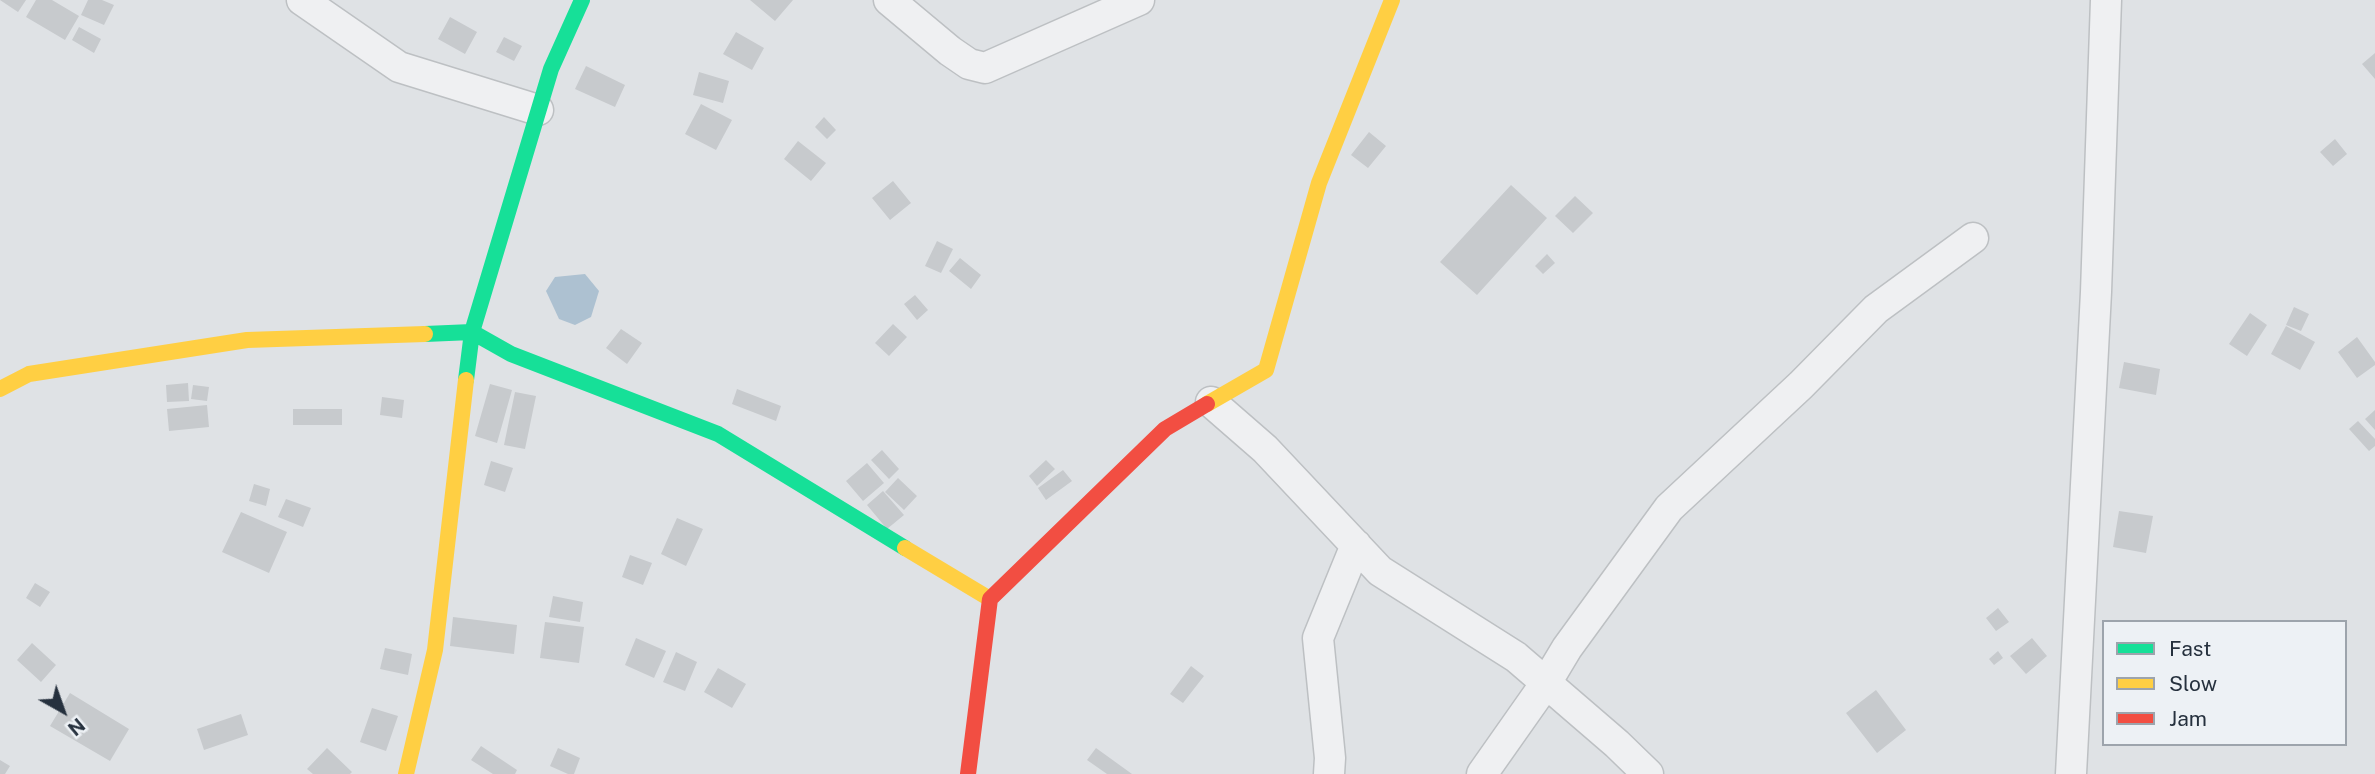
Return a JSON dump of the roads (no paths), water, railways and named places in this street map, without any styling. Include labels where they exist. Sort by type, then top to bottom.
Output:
[{"type":"street","points":[[302,0],[399,67],[538,110]]},
{"type":"street","points":[[406,774],[435,650],[472,332],[551,69],[582,0]]},
{"type":"street","points":[[889,0],[950,51],[969,64],[985,68],[1139,0]]},
{"type":"street","points":[[968,774],[990,599],[1165,429],[1266,370],[1319,183],[1392,0]]},
{"type":"street","points":[[2071,774],[2096,292],[2106,0]]},
{"type":"street","points":[[1482,774],[1546,683],[1567,648],[1669,508],[1801,385],[1876,309],[1973,238]]},
{"type":"street","points":[[0,389],[29,374],[247,340],[472,332],[511,354],[718,434],[990,599]]},
{"type":"street","points":[[1210,402],[1265,449],[1380,571],[1516,657],[1648,774]]},
{"type":"street","points":[[1329,774],[1330,758],[1318,638],[1356,545]]},
{"type":"water","points":[[585,274],[599,291],[591,317],[575,325],[559,319],[546,291],[555,277]]}]
